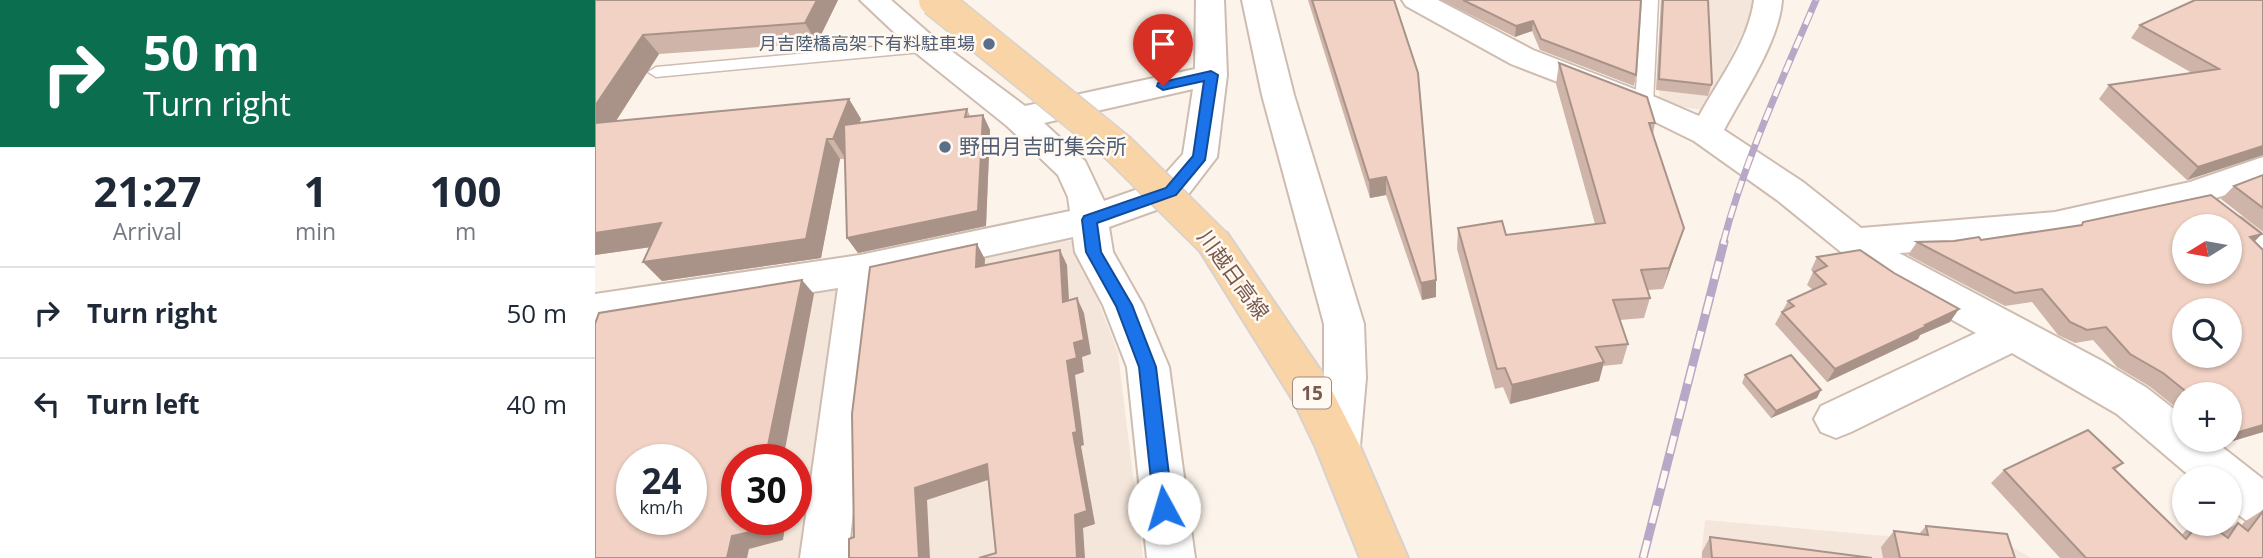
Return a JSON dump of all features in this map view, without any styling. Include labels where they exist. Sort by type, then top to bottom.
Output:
[{"type":"main road","name":"川越日高線","points":[[935,0],[1119,149],[1214,243],[1310,390],[1338,446],[1384,558]]},
{"type":"street","points":[[874,0],[927,47],[1019,118],[1073,169],[1086,197],[1094,252],[1123,305],[1148,367],[1171,558]]},
{"type":"street","points":[[598,317],[860,270],[1090,220],[1171,191],[1200,157],[1211,75],[1210,0]]},
{"type":"street","points":[[1256,0],[1278,95],[1344,324],[1345,378],[1338,446]]},
{"type":"street","points":[[1706,132],[1760,30],[1769,6],[1768,0]]},
{"type":"street","points":[[1422,1],[1522,58],[1644,104],[1706,132],[1901,274],[2087,373],[2132,401],[2212,466]]},
{"type":"street","points":[[1019,118],[1211,75]]},
{"type":"street","points":[[1854,242],[1915,239],[2055,225],[2196,192],[2263,169]]},
{"type":"street","points":[[824,558],[860,270]]},
{"type":"street","points":[[1836,419],[2012,334]]},
{"type":"street","points":[[2242,490],[2263,506]]},
{"type":"lane","points":[[1644,104],[1650,0]]},
{"type":"lane","points":[[656,72],[927,47]]},
{"type":"lane","points":[[2196,192],[2263,246]]},
{"type":"shaded area","points":[[1664,0],[1753,0],[1756,5],[1704,110],[1674,106],[1659,98]]},
{"type":"shaded area","points":[[1062,240],[1076,242],[1118,353],[1143,558],[595,558],[595,322],[840,283]]},
{"type":"shaded area","points":[[1705,520],[2012,547],[2031,558],[1701,558]]},
{"type":"building","points":[[595,0],[817,0],[805,23],[643,35],[595,106]]},
{"type":"building","points":[[1312,0],[1394,0],[1418,73],[1436,280],[1421,283],[1386,177],[1369,180]]},
{"type":"building","points":[[1463,0],[1641,0],[1636,75],[1541,39],[1533,21],[1516,26]]},
{"type":"building","points":[[1663,0],[1708,0],[1711,85],[1659,79]]},
{"type":"building","points":[[2195,0],[2263,0],[2263,146],[2198,167],[2109,85],[2219,69],[2140,25]]},
{"type":"building","points":[[1559,63],[1647,97],[1655,123],[1649,123],[1684,228],[1669,268],[1641,270],[1650,298],[1613,300],[1628,344],[1596,347],[1604,362],[1512,385],[1505,368],[1497,369],[1458,228],[1502,221],[1506,235],[1605,223]]},
{"type":"building","points":[[849,99],[833,139],[827,139],[806,239],[643,262],[661,223],[595,233],[595,123]]},
{"type":"building","points":[[967,109],[965,117],[983,115],[978,211],[847,238],[844,125]]},
{"type":"building","points":[[2263,175],[2263,208],[2234,186]]},
{"type":"building","points":[[2211,195],[2236,214],[2172,214],[2172,284],[2242,284],[2242,219],[2262,234],[2250,237],[2263,250],[2263,425],[2242,431],[2242,382],[2174,382],[2130,354],[2106,327],[2087,330],[2070,322],[2042,289],[2015,293],[1917,242],[1979,237],[1981,240],[2082,225],[2083,222]]},
{"type":"building","points":[[977,244],[976,267],[1060,250],[1063,302],[1077,298],[1084,340],[1074,343],[1077,358],[1067,361],[1077,432],[1073,433],[1087,511],[1075,515],[1077,558],[979,558],[996,553],[987,464],[915,488],[919,558],[849,558],[849,539],[854,537],[852,414],[870,267]]},
{"type":"building","points":[[1860,250],[1894,273],[1959,309],[1835,369],[1782,312],[1794,306],[1788,301],[1826,284],[1814,272],[1827,266],[1817,257]]},
{"type":"building","points":[[802,280],[768,444],[721,444],[721,535],[736,535],[732,536],[727,558],[595,558],[595,324],[599,313]]},
{"type":"building","points":[[1791,355],[1821,390],[1776,411],[1745,375]]},
{"type":"building","points":[[2088,430],[2123,463],[2113,468],[2172,525],[2172,536],[2183,536],[2186,539],[2188,536],[2242,536],[2242,526],[2248,531],[2263,511],[2263,558],[2086,558],[2004,470]]},
{"type":"building","points":[[1926,526],[2007,534],[2015,558],[1900,558],[1894,531],[1928,535]]},
{"type":"building","points":[[1710,537],[1872,558],[1712,558]]},
{"type":"railway","points":[[1723,243],[1753,150],[1816,0]]},
{"type":"railway","points":[[1643,558],[1724,242]]},
{"type":"place","name":"月吉陸橋高架下有料駐車場","points":[[989,44]]},
{"type":"place","name":"野田月吉町集会所","points":[[945,147]]},
{"type":"route","points":[[1163,86],[1211,75],[1200,157],[1171,191],[1090,220],[1094,252],[1123,305],[1148,367],[1164,508]]}]
